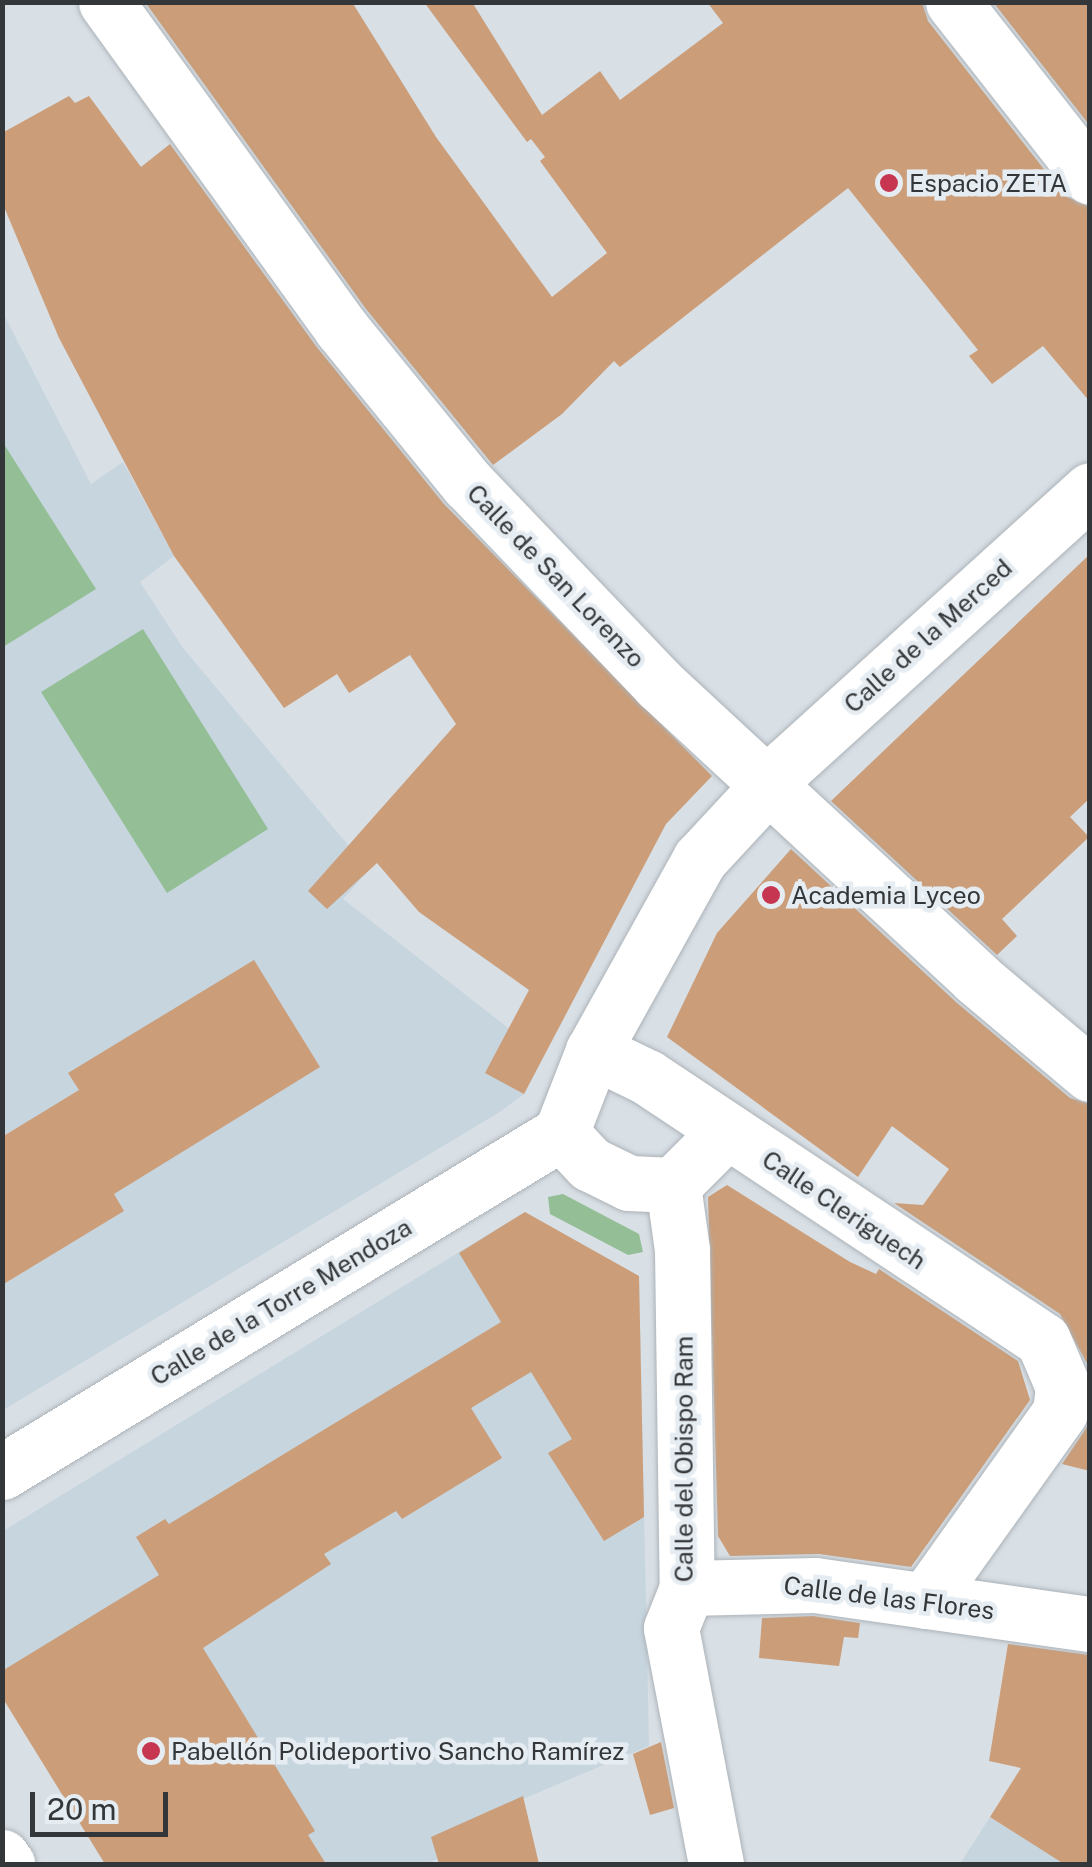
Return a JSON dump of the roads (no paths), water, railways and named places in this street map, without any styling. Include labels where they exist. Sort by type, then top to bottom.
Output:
[{"type":"street","name":"Calle de San Lorenzo","points":[[106,2],[341,328],[468,484],[658,684],[1090,1074]]},
{"type":"street","points":[[953,2],[1090,177]]},
{"type":"street","name":"Calle de la Merced","points":[[561,1133],[593,1051],[700,859],[768,785],[1090,490]]},
{"type":"street","name":"Calle Cleriguech","points":[[593,1051],[728,1131],[1043,1340],[1079,1352]]},
{"type":"street","points":[[561,1133],[590,1164],[616,1177],[672,1185],[728,1131]]},
{"type":"street","name":"Calle de la Torre Mendoza","points":[[2,1472],[561,1133]]},
{"type":"street","name":"Calle del Obispo Ram","points":[[672,1185],[682,1250],[687,1588],[671,1628],[716,1864]]},
{"type":"street","points":[[925,1601],[1060,1412],[1063,1387],[1079,1352]]},
{"type":"street","name":"Calle de las Flores","points":[[687,1588],[814,1585],[1090,1624]]},
{"type":"street","points":[[2,1857],[7,1864]]},
{"type":"place","name":"Espacio ZETA","points":[[889,183]]},
{"type":"place","name":"Academia Lyceo","points":[[771,895]]},
{"type":"place","name":"Pabellón Polideportivo Sancho Ramírez","points":[[151,1751]]}]
